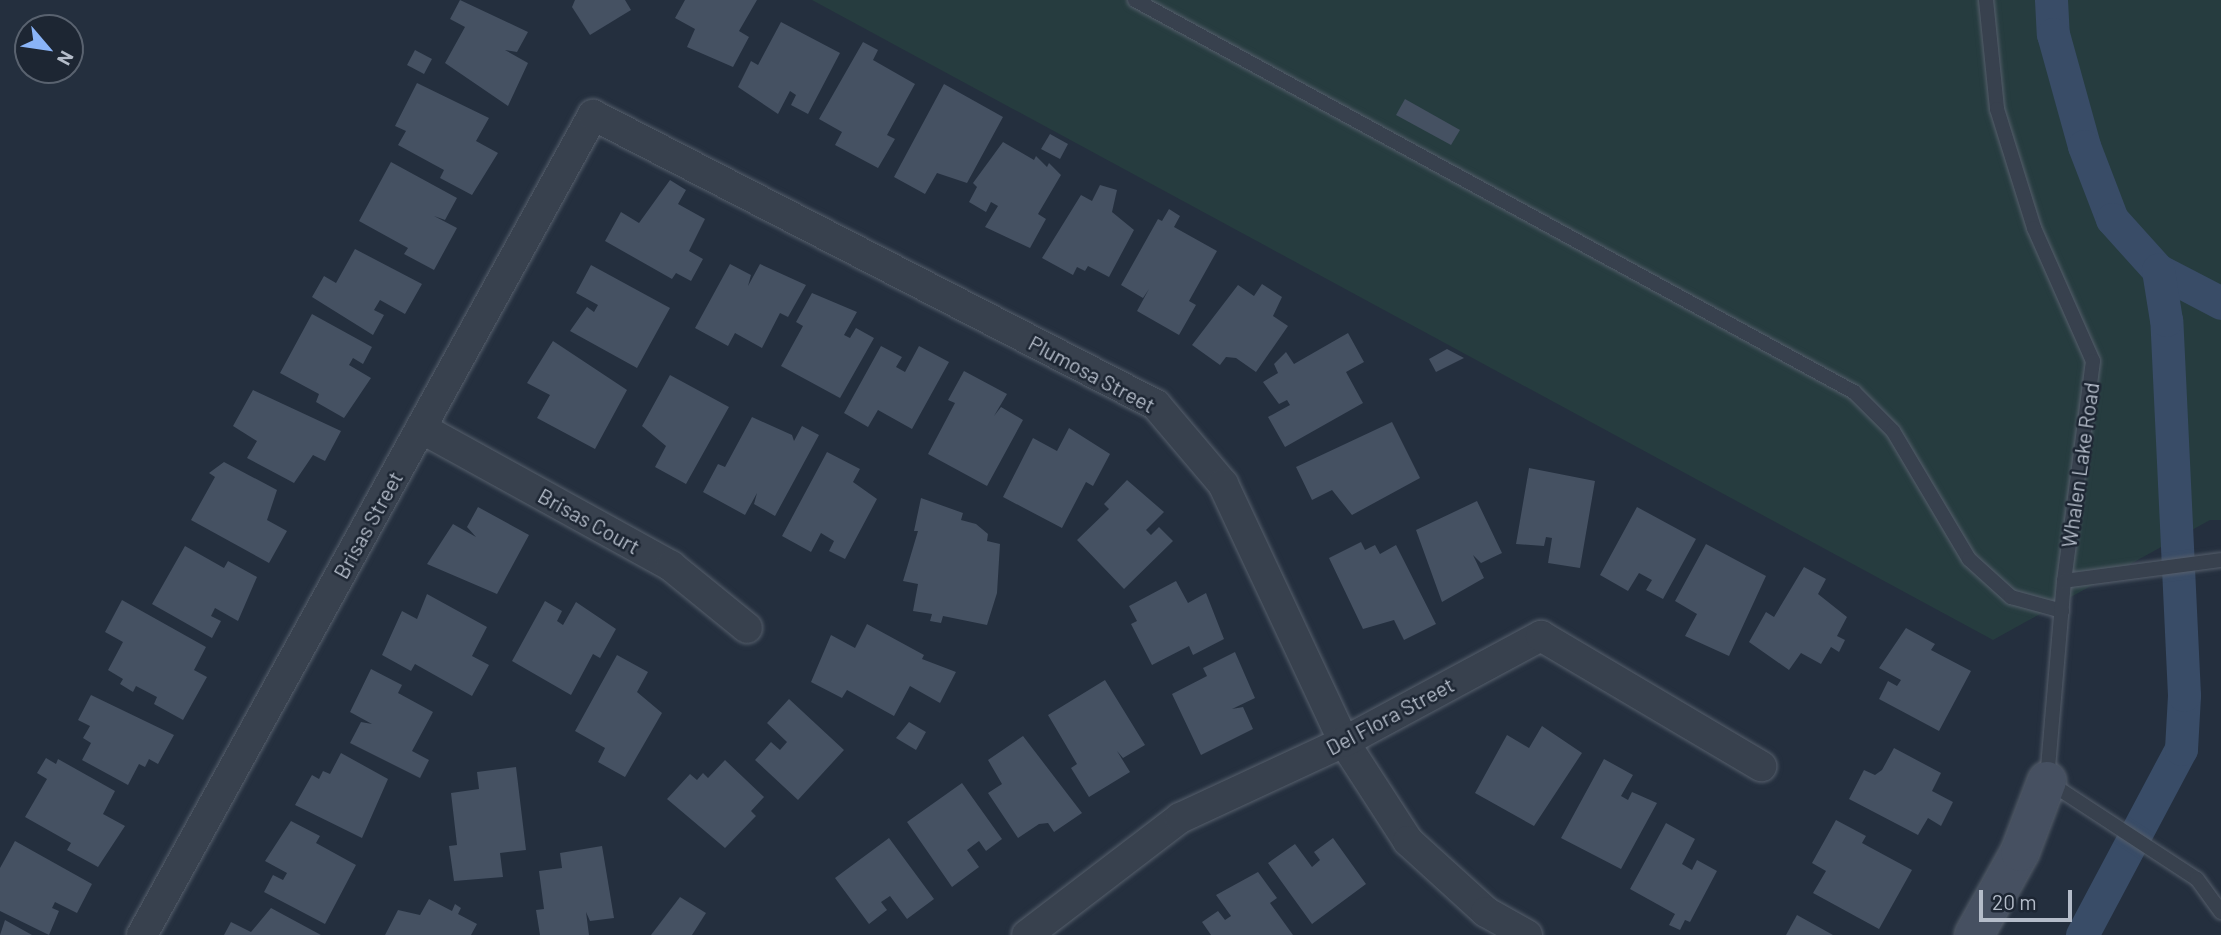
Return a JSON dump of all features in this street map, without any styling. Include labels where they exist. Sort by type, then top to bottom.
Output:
[{"type":"street","name":"Brisas Street","points":[[142,935],[593,115]]},
{"type":"street","name":"Plumosa Street","points":[[593,115],[1156,405],[1223,484],[1344,742],[1408,841],[1486,912],[1527,935]]},
{"type":"street","name":"Brisas Court","points":[[421,428],[671,566],[747,628]]},
{"type":"street","name":"Del Flora Street","points":[[1027,935],[1180,818],[1344,742],[1541,636],[1761,766]]},
{"type":"street","points":[[1974,935],[2020,852],[2048,781]]},
{"type":"lane","points":[[1135,0],[1854,392],[1894,431],[1969,559],[2011,597],[2062,611]]},
{"type":"lane","name":"Whalen Lake Road","points":[[1986,0],[1997,109],[2034,228],[2093,361],[2064,581],[2048,781]]},
{"type":"lane","points":[[2064,581],[2221,560]]},
{"type":"lane","points":[[2048,781],[2096,816],[2167,857],[2197,879],[2221,912]]},
{"type":"green space","points":[[812,0],[2221,0],[2221,520],[2210,520],[1993,640]]},
{"type":"building","points":[[460,0],[528,32],[517,52],[505,50],[528,63],[508,106],[445,63],[465,27],[450,19]]},
{"type":"building","points":[[575,0],[625,0],[631,10],[590,35],[572,7]]},
{"type":"building","points":[[685,0],[757,0],[739,31],[749,37],[733,67],[687,47],[695,29],[675,18]]},
{"type":"building","points":[[781,22],[840,53],[808,114],[791,105],[796,95],[790,91],[778,114],[738,87],[751,61],[758,65]]},
{"type":"building","points":[[863,42],[878,50],[873,60],[915,84],[887,135],[895,139],[878,168],[835,145],[842,132],[819,119]]},
{"type":"building","points":[[415,50],[432,59],[424,74],[407,65]]},
{"type":"building","points":[[417,83],[489,118],[476,141],[498,153],[472,195],[440,178],[444,170],[398,145],[406,131],[395,126]]},
{"type":"building","points":[[944,84],[1003,117],[967,183],[937,173],[925,194],[894,177]]},
{"type":"building","points":[[1405,99],[1460,130],[1451,145],[1396,115]]},
{"type":"building","points":[[1050,134],[1068,144],[1060,159],[1041,149]]},
{"type":"building","points":[[1003,142],[1034,160],[1036,156],[1047,167],[1049,163],[1061,175],[1038,214],[1046,219],[1030,248],[985,227],[998,206],[991,202],[986,212],[969,202],[977,187],[973,183]]},
{"type":"building","points":[[391,162],[457,198],[445,220],[434,216],[457,228],[434,270],[404,254],[408,248],[359,221]]},
{"type":"building","points":[[670,180],[686,190],[678,204],[705,219],[689,251],[703,259],[691,281],[676,273],[672,279],[605,241],[621,212],[639,223]]},
{"type":"building","points":[[1100,185],[1117,190],[1112,212],[1134,230],[1109,277],[1088,266],[1085,271],[1077,267],[1073,275],[1042,258],[1081,195],[1092,201]]},
{"type":"building","points":[[1169,209],[1180,216],[1174,227],[1217,251],[1189,301],[1196,305],[1179,335],[1137,311],[1149,289],[1143,298],[1121,285],[1158,219],[1162,221]]},
{"type":"building","points":[[355,249],[422,284],[405,314],[380,300],[374,310],[384,315],[373,335],[312,297],[324,276],[336,283]]},
{"type":"building","points":[[730,264],[751,275],[748,286],[760,264],[806,285],[788,317],[780,313],[762,348],[735,333],[728,346],[695,328]]},
{"type":"building","points":[[591,265],[670,308],[637,368],[570,331],[587,307],[594,312],[598,305],[576,293]]},
{"type":"building","points":[[1262,284],[1282,297],[1273,316],[1288,326],[1256,372],[1236,358],[1226,357],[1220,365],[1192,345],[1238,285],[1254,296]]},
{"type":"building","points":[[812,293],[857,312],[844,335],[850,338],[856,328],[874,338],[840,398],[781,366],[803,326],[796,322]]},
{"type":"building","points":[[312,314],[372,347],[363,364],[353,358],[349,365],[371,378],[344,418],[316,402],[319,394],[280,373]]},
{"type":"building","points":[[1348,333],[1364,362],[1346,372],[1363,403],[1285,447],[1268,417],[1290,405],[1287,400],[1279,404],[1263,382],[1278,373],[1274,364],[1286,352],[1294,364]]},
{"type":"building","points":[[553,341],[627,390],[595,449],[537,418],[550,395],[527,383]]},
{"type":"building","points":[[881,346],[902,357],[896,367],[905,372],[919,346],[949,362],[912,429],[878,410],[868,427],[844,413]]},
{"type":"building","points":[[1447,349],[1464,358],[1436,372],[1429,359]]},
{"type":"building","points":[[964,371],[1007,394],[994,416],[1001,407],[1023,420],[987,486],[928,454],[955,403],[948,400]]},
{"type":"building","points":[[670,375],[729,407],[686,484],[655,467],[666,446],[642,426]]},
{"type":"building","points":[[253,390],[341,431],[325,461],[313,455],[294,483],[247,458],[257,441],[233,426]]},
{"type":"building","points":[[752,417],[792,435],[794,441],[802,426],[819,435],[775,516],[754,504],[757,493],[745,515],[703,492],[718,464],[725,467]]},
{"type":"building","points":[[1392,422],[1420,478],[1352,515],[1332,490],[1312,500],[1296,467]]},
{"type":"building","points":[[1069,428],[1110,454],[1093,486],[1086,482],[1062,528],[1003,497],[1033,438],[1057,451]]},
{"type":"building","points":[[827,452],[860,469],[853,482],[877,499],[845,559],[829,551],[834,541],[821,533],[811,552],[782,536]]},
{"type":"building","points":[[224,462],[277,490],[267,520],[287,531],[269,563],[191,520],[215,477],[209,473]]},
{"type":"building","points":[[1529,468],[1595,481],[1580,568],[1548,563],[1552,538],[1546,537],[1544,546],[1516,544]]},
{"type":"building","points":[[1127,480],[1164,512],[1146,530],[1151,535],[1159,527],[1173,541],[1124,589],[1077,540],[1109,509],[1104,504]]},
{"type":"building","points":[[921,498],[963,513],[961,520],[976,524],[988,534],[987,541],[1000,544],[997,593],[987,625],[943,616],[941,623],[930,621],[932,614],[913,611],[918,584],[903,581],[918,531],[914,531]]},
{"type":"building","points":[[1477,501],[1502,553],[1481,563],[1473,555],[1484,578],[1442,602],[1416,530]]},
{"type":"building","points":[[478,507],[529,535],[497,594],[427,564],[453,524],[476,537],[467,527]]},
{"type":"building","points":[[1637,507],[1696,539],[1663,599],[1646,590],[1652,580],[1639,573],[1628,591],[1600,575]]},
{"type":"building","points":[[1361,542],[1365,550],[1375,545],[1380,554],[1396,545],[1436,624],[1404,640],[1394,620],[1363,629],[1329,558]]},
{"type":"building","points":[[1706,544],[1766,576],[1729,656],[1685,636],[1697,614],[1675,601]]},
{"type":"building","points":[[185,546],[224,568],[228,561],[257,577],[238,621],[215,608],[211,616],[221,621],[212,638],[152,604]]},
{"type":"building","points":[[1804,567],[1826,579],[1818,594],[1847,617],[1837,636],[1845,640],[1839,652],[1831,647],[1821,664],[1801,653],[1789,670],[1749,642],[1766,612],[1774,617]]},
{"type":"building","points":[[1176,581],[1188,603],[1206,593],[1224,639],[1193,655],[1189,646],[1152,665],[1131,624],[1137,621],[1129,606]]},
{"type":"building","points":[[427,594],[487,627],[472,656],[489,665],[472,696],[415,664],[411,671],[382,655],[402,611],[417,619]]},
{"type":"building","points":[[122,600],[206,647],[194,670],[207,677],[183,720],[154,704],[157,697],[136,686],[133,692],[120,684],[123,679],[108,670],[123,642],[105,632]]},
{"type":"building","points":[[545,601],[562,611],[557,621],[563,625],[576,602],[616,629],[600,658],[593,654],[571,695],[512,661]]},
{"type":"building","points":[[867,624],[924,655],[922,659],[956,672],[940,703],[910,686],[894,716],[847,690],[842,698],[811,682],[831,635],[855,648]]},
{"type":"building","points":[[1906,628],[1935,644],[1931,650],[1971,671],[1939,731],[1879,699],[1888,681],[1897,686],[1901,680],[1879,668]]},
{"type":"building","points":[[1235,652],[1255,698],[1232,709],[1243,707],[1253,729],[1201,755],[1172,694],[1207,676],[1203,668]]},
{"type":"building","points":[[617,655],[648,672],[637,692],[662,713],[625,777],[598,762],[605,748],[575,731]]},
{"type":"building","points":[[371,669],[402,685],[398,693],[433,712],[412,751],[429,760],[420,778],[350,743],[361,722],[372,724],[350,712]]},
{"type":"building","points":[[1105,680],[1145,745],[1123,758],[1117,751],[1130,772],[1089,797],[1071,768],[1077,764],[1048,715]]},
{"type":"building","points":[[91,695],[174,735],[158,764],[149,759],[145,767],[139,764],[128,785],[82,760],[91,743],[83,738],[90,726],[78,720]]},
{"type":"building","points":[[789,699],[844,750],[798,800],[755,760],[771,742],[780,750],[787,742],[767,723]]},
{"type":"building","points":[[909,722],[926,732],[916,750],[896,738]]},
{"type":"building","points":[[1542,726],[1582,753],[1534,826],[1475,793],[1507,735],[1529,748]]},
{"type":"building","points":[[1023,736],[1082,813],[1054,832],[1048,823],[1039,824],[1018,838],[988,793],[1002,784],[988,760]]},
{"type":"building","points":[[1894,748],[1941,773],[1932,791],[1953,802],[1941,826],[1928,818],[1918,835],[1849,799],[1864,770],[1875,775],[1882,770]]},
{"type":"building","points":[[341,753],[388,779],[362,838],[295,805],[312,775],[319,779],[323,771],[330,774]]},
{"type":"building","points":[[46,758],[56,764],[58,759],[115,791],[103,814],[125,826],[98,867],[67,850],[71,843],[25,817],[47,779],[37,773]]},
{"type":"building","points":[[1604,759],[1633,775],[1621,796],[1628,800],[1632,792],[1657,803],[1621,869],[1561,838]]},
{"type":"building","points":[[725,760],[764,797],[751,811],[756,816],[725,848],[667,799],[690,774],[697,780],[703,773],[708,778]]},
{"type":"building","points":[[516,767],[526,850],[500,853],[503,877],[454,881],[449,846],[457,845],[451,793],[479,789],[477,772]]},
{"type":"building","points":[[962,783],[1002,839],[986,851],[979,841],[967,850],[979,867],[952,887],[907,822]]},
{"type":"building","points":[[1836,820],[1866,836],[1862,843],[1912,870],[1879,929],[1813,893],[1826,871],[1812,863]]},
{"type":"building","points":[[291,821],[320,836],[316,843],[356,865],[325,924],[264,892],[273,875],[283,880],[287,873],[265,861]]},
{"type":"building","points":[[1666,823],[1695,839],[1682,864],[1692,870],[1697,860],[1717,871],[1690,922],[1685,920],[1680,930],[1669,925],[1675,914],[1630,889]]},
{"type":"building","points":[[889,838],[934,899],[907,919],[890,896],[881,902],[887,910],[869,924],[835,878]]},
{"type":"building","points":[[1333,838],[1366,884],[1312,924],[1268,863],[1295,844],[1312,867],[1320,860],[1314,852]]},
{"type":"building","points":[[15,841],[92,884],[77,913],[55,902],[52,908],[59,911],[49,935],[0,911],[0,868]]},
{"type":"building","points":[[602,846],[614,918],[590,921],[586,912],[589,935],[540,935],[536,910],[544,909],[539,871],[562,868],[560,853]]},
{"type":"building","points":[[1258,872],[1277,898],[1270,903],[1293,935],[1211,935],[1202,922],[1218,911],[1225,920],[1231,916],[1216,895]]},
{"type":"building","points":[[680,897],[706,913],[692,935],[651,935]]},
{"type":"building","points":[[429,899],[452,911],[455,904],[461,908],[458,914],[477,924],[471,935],[385,935],[398,910],[420,915]]},
{"type":"building","points":[[271,908],[321,935],[224,935],[231,922],[251,932]]},
{"type":"building","points":[[1797,915],[1833,935],[1786,935]]},
{"type":"building","points":[[5,920],[32,935],[0,935]]},
{"type":"waterway","points":[[2051,0],[2053,34],[2084,146],[2112,219],[2158,270],[2221,303]]},
{"type":"waterway","points":[[2082,935],[2181,749],[2184,695],[2166,320],[2158,270]]}]
